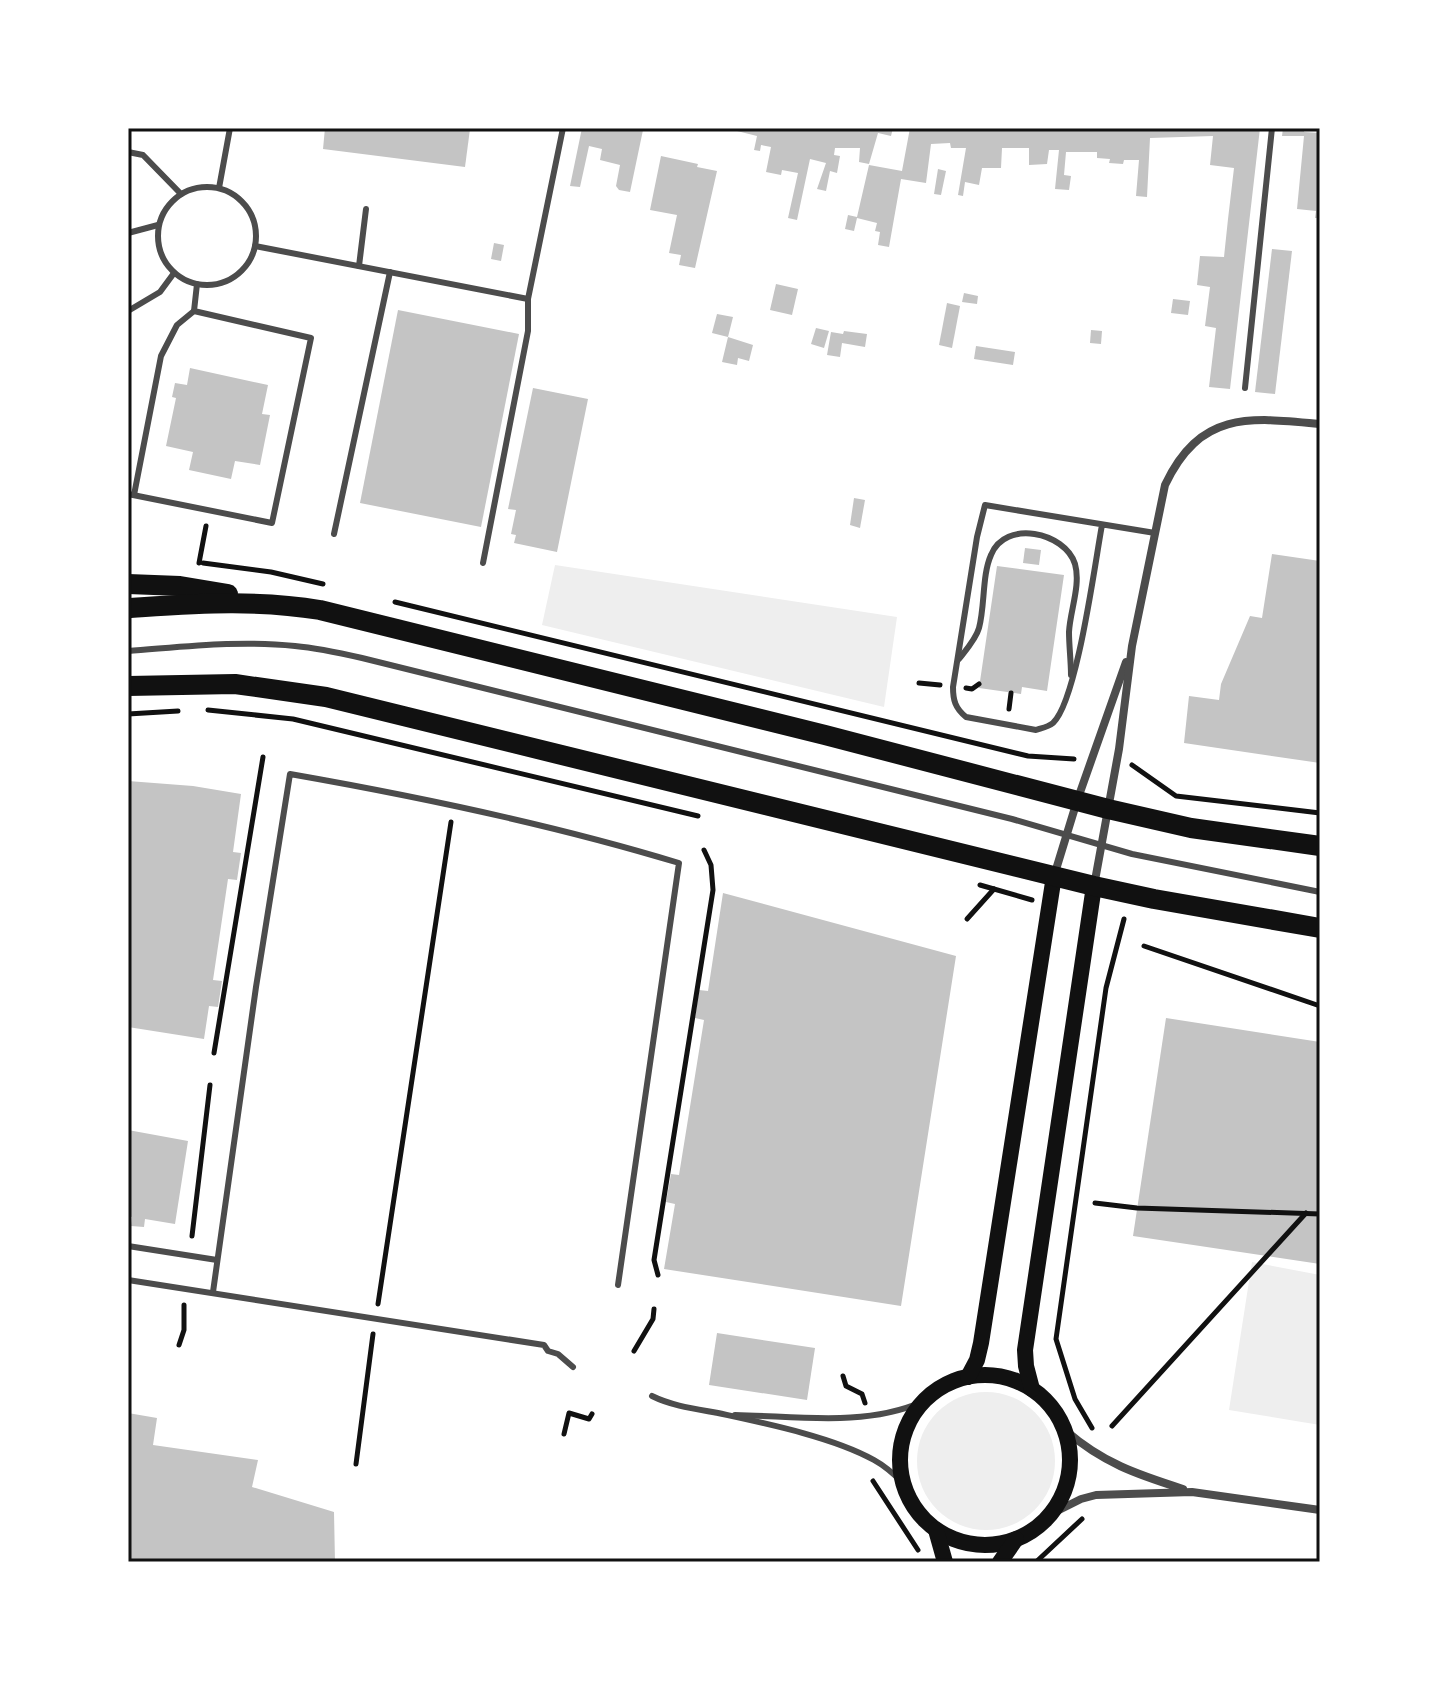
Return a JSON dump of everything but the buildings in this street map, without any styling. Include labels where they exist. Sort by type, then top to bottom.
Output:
[{"type":"main road","points":[[128,584],[180,586],[338,614],[1108,809],[1191,828],[1320,846]]},
{"type":"main road","points":[[128,608],[224,602],[276,603]]},
{"type":"main road","points":[[128,686],[235,684],[326,697],[1094,886],[1320,928]]},
{"type":"main road","points":[[968,1377],[981,1343],[1054,876]]},
{"type":"main road","points":[[1032,1389],[1025,1350],[1094,886]]},
{"type":"main road","points":[[1001,1376],[1032,1389],[1052,1407],[1065,1430],[1069,1447],[1069,1474],[1065,1491],[1051,1514],[1032,1532],[1000,1544],[975,1545],[950,1538],[936,1530],[913,1506],[903,1483],[901,1445],[911,1418],[922,1402],[943,1386],[968,1377],[1001,1376]]},
{"type":"main road","points":[[936,1530],[945,1562]]},
{"type":"main road","points":[[1000,1562],[1016,1539]]},
{"type":"street","points":[[1094,886],[1119,749],[1132,646],[1165,485],[1172,470],[1183,454],[1214,430],[1230,423],[1260,418],[1320,424]]},
{"type":"street","points":[[1054,876],[1132,646]]},
{"type":"street","points":[[1065,1430],[1101,1458],[1131,1472],[1192,1492]]},
{"type":"street","points":[[1051,1514],[1096,1495],[1192,1492],[1320,1510]]},
{"type":"lane","points":[[219,188],[230,128]]},
{"type":"lane","points":[[483,563],[528,331],[528,299],[563,128]]},
{"type":"lane","points":[[1245,388],[1272,128]]},
{"type":"lane","points":[[128,152],[143,155],[181,194]]},
{"type":"lane","points":[[219,188],[244,204],[252,216],[256,231],[255,246],[244,268],[234,277],[222,283],[197,284],[174,273],[160,251],[158,225],[163,213],[181,194],[193,189],[219,188]]},
{"type":"lane","points":[[359,266],[366,209]]},
{"type":"lane","points":[[128,233],[158,225]]},
{"type":"lane","points":[[255,246],[528,299]]},
{"type":"lane","points":[[334,534],[390,272]]},
{"type":"lane","points":[[128,311],[160,292],[174,273]]},
{"type":"lane","points":[[194,311],[311,338],[272,523],[131,495],[161,356],[177,325],[194,311],[197,284]]},
{"type":"lane","points":[[1102,525],[1077,663],[1058,716],[1046,727],[1036,730],[966,717],[959,711],[953,690],[977,537],[985,505],[1155,533]]},
{"type":"lane","points":[[957,662],[979,632],[991,554],[1003,540],[1018,534],[1033,534],[1064,546],[1076,568],[1069,632],[1072,679]]},
{"type":"lane","points":[[128,651],[262,644],[351,655],[971,808],[1101,846],[1189,867],[1320,892]]},
{"type":"lane","points":[[213,1292],[290,774],[408,795],[623,846],[679,863],[618,1285]]},
{"type":"lane","points":[[128,1246],[217,1260]]},
{"type":"lane","points":[[128,1280],[544,1345],[573,1367]]},
{"type":"lane","points":[[652,1396],[848,1449],[873,1459],[903,1483]]},
{"type":"lane","points":[[723,1414],[871,1417],[902,1411],[922,1402]]},
{"type":"path","points":[[199,563],[210,510]]},
{"type":"path","points":[[919,683],[936,685]]},
{"type":"path","points":[[200,709],[293,719],[707,818]]},
{"type":"path","points":[[128,714],[185,710]]},
{"type":"path","points":[[214,1053],[263,757]]},
{"type":"path","points":[[1131,764],[1176,796],[1320,813]]},
{"type":"path","points":[[356,1464],[451,822]]},
{"type":"path","points":[[658,1275],[654,1260],[713,890],[711,865],[704,850]]},
{"type":"path","points":[[980,885],[1024,898]]},
{"type":"path","points":[[967,919],[994,889]]},
{"type":"path","points":[[1101,1458],[1099,1442],[1075,1399],[1056,1339],[1106,988],[1124,919]]},
{"type":"path","points":[[1144,946],[1320,1006]]},
{"type":"path","points":[[192,1236],[210,1085]]},
{"type":"path","points":[[1095,1203],[1137,1208],[1320,1214]]},
{"type":"path","points":[[1112,1426],[1306,1213]]},
{"type":"path","points":[[179,1345],[184,1330],[184,1304]]},
{"type":"path","points":[[634,1351],[653,1319],[654,1309]]},
{"type":"path","points":[[564,1434],[569,1413],[589,1419],[592,1414]]},
{"type":"path","points":[[1036,1562],[1092,1513]]},
{"type":"shaded area","points":[[555,565],[897,617],[884,707],[542,625]]},
{"type":"shaded area","points":[[1252,1262],[1320,1275],[1320,1425],[1229,1410]]},
{"type":"shaded area","points":[[986,1392],[1013,1397],[1035,1412],[1050,1434],[1055,1461],[1050,1488],[1035,1510],[1013,1525],[986,1530],[959,1525],[937,1510],[922,1488],[917,1461],[922,1434],[937,1412],[959,1397]]}]
